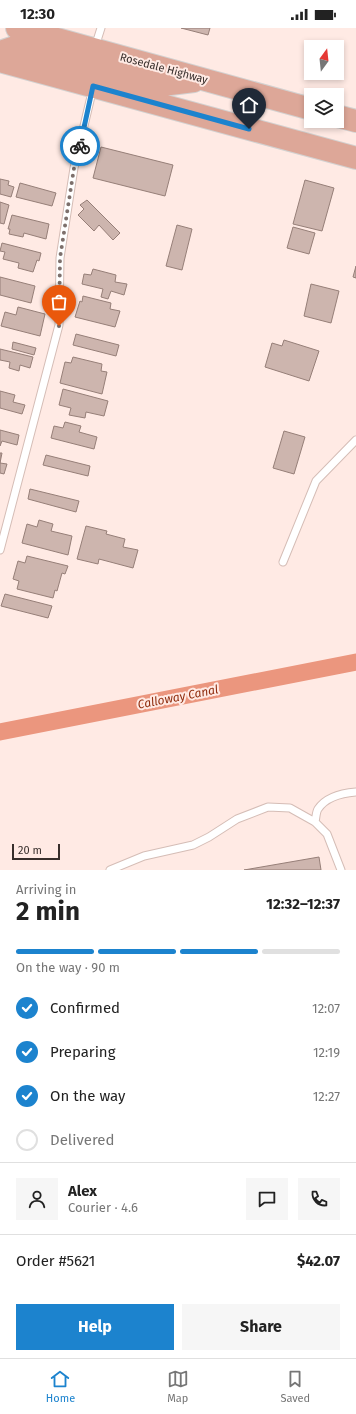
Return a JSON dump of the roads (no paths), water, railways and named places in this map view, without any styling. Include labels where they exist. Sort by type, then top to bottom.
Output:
[{"type":"main road","name":"Rosedale Highway","points":[[17,28],[304,106]]},
{"type":"main road","points":[[0,52],[18,46],[162,85],[205,80]]},
{"type":"main road","points":[[0,61],[351,155]]},
{"type":"main road","points":[[344,118],[356,121]]},
{"type":"lane","points":[[95,49],[101,28]]},
{"type":"lane","points":[[0,550],[59,326],[60,258],[74,168],[93,86]]},
{"type":"lane","points":[[283,562],[316,481],[356,440]]},
{"type":"lane","points":[[314,822],[318,809],[327,800],[344,793],[356,792]]},
{"type":"lane","points":[[110,870],[144,856],[193,845],[238,819],[268,807],[290,808],[314,822],[327,834],[341,870]]},
{"type":"waterway","name":"Calloway Canal","points":[[0,732],[356,662]]}]
